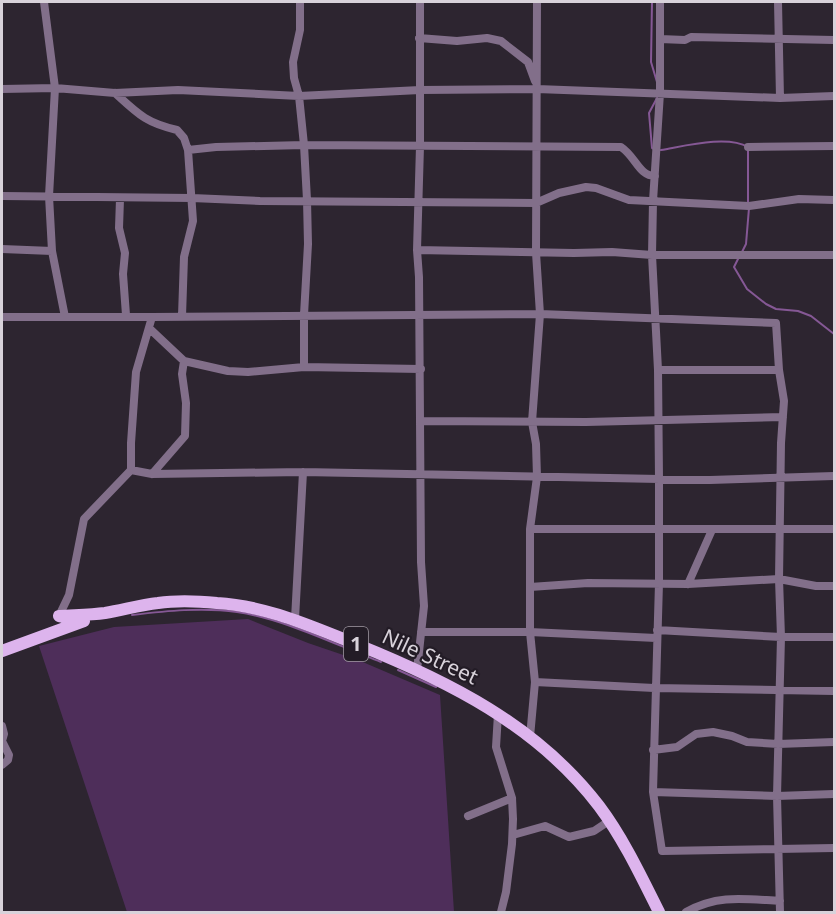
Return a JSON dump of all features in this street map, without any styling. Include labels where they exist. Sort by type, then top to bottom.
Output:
[{"type":"main road","name":"Nile Street","points":[[59,616],[105,613],[161,602],[194,602],[252,607],[295,620],[451,686],[498,714],[530,737],[573,776],[609,821],[639,872],[658,912]]},
{"type":"main road","points":[[2,651],[84,621],[59,616]]},
{"type":"street","points":[[43,2],[56,88],[49,196],[52,251],[65,316]]},
{"type":"street","points":[[300,2],[300,30],[293,62],[304,145],[307,200],[304,367]]},
{"type":"street","points":[[417,670],[424,606],[417,250],[420,2]]},
{"type":"street","points":[[530,737],[535,682],[530,632],[530,529],[537,477],[536,444],[532,422],[540,314],[536,253],[537,2]]},
{"type":"street","points":[[660,2],[660,93],[652,255],[658,370],[659,479],[659,583],[652,792],[662,851],[834,848]]},
{"type":"street","points":[[778,2],[780,98]]},
{"type":"street","points":[[660,39],[685,40],[691,37],[834,40]]},
{"type":"street","points":[[419,38],[457,41],[487,38],[501,41],[528,62],[537,86]]},
{"type":"street","points":[[2,88],[56,88],[116,93],[178,90],[299,96],[537,86],[780,98],[834,96]]},
{"type":"street","points":[[116,93],[145,120],[161,127],[177,130],[184,138],[188,150],[193,221],[184,257],[182,316]]},
{"type":"street","points":[[188,150],[304,145],[621,147],[635,159],[641,171],[648,176],[655,176]]},
{"type":"street","points":[[748,147],[834,146]]},
{"type":"street","points":[[2,196],[536,203],[559,193],[586,187],[596,188],[629,200],[749,206],[799,199],[834,200]]},
{"type":"street","points":[[120,199],[119,228],[125,253],[123,274],[126,315]]},
{"type":"street","points":[[2,249],[52,251]]},
{"type":"street","points":[[417,250],[612,252],[652,255],[834,255]]},
{"type":"street","points":[[2,317],[540,314],[776,323],[779,370],[784,401],[780,443],[781,637],[777,796],[780,912]]},
{"type":"street","points":[[59,616],[69,595],[84,519],[131,470],[130,443],[136,372],[152,317]]},
{"type":"street","points":[[150,329],[184,361],[228,371],[248,372],[304,367],[421,369]]},
{"type":"street","points":[[152,474],[185,436],[186,403],[182,374],[184,361]]},
{"type":"street","points":[[658,370],[779,370]]},
{"type":"street","points":[[420,421],[658,421],[783,417]]},
{"type":"street","points":[[131,470],[152,474],[421,473],[659,479],[834,476]]},
{"type":"street","points":[[295,620],[303,472]]},
{"type":"street","points":[[530,529],[834,529]]},
{"type":"street","points":[[688,584],[712,530]]},
{"type":"street","points":[[530,587],[588,583],[688,584],[779,579],[816,586],[834,586]]},
{"type":"street","points":[[421,632],[834,638]]},
{"type":"street","points":[[535,682],[654,688],[834,691]]},
{"type":"street","points":[[498,714],[496,747],[512,798],[513,835],[506,892],[501,912]]},
{"type":"street","points":[[2,726],[4,734],[2,741],[9,755],[8,760],[2,765]]},
{"type":"street","points":[[652,750],[676,747],[696,734],[713,732],[747,742],[778,744],[834,742]]},
{"type":"street","points":[[652,792],[777,796],[834,794]]},
{"type":"street","points":[[468,816],[512,798]]},
{"type":"street","points":[[513,835],[545,826],[568,837],[594,831],[609,821]]},
{"type":"street","points":[[686,912],[701,904],[721,899],[780,901]]},
{"type":"shaded area","points":[[248,619],[358,660],[440,695],[454,912],[127,912],[39,646],[114,627]]},
{"type":"waterway","points":[[652,2],[651,62],[657,82]]},
{"type":"waterway","points":[[654,149],[652,148],[649,113],[657,98]]},
{"type":"waterway","points":[[661,150],[718,142],[729,142],[748,147],[748,203]]},
{"type":"waterway","points":[[742,252],[746,244],[749,208]]},
{"type":"waterway","points":[[739,257],[734,267],[747,289],[776,309],[798,311],[811,316],[834,334]]},
{"type":"waterway","points":[[132,615],[197,610],[255,615],[292,626],[381,662]]},
{"type":"waterway","points":[[398,670],[436,687]]}]
